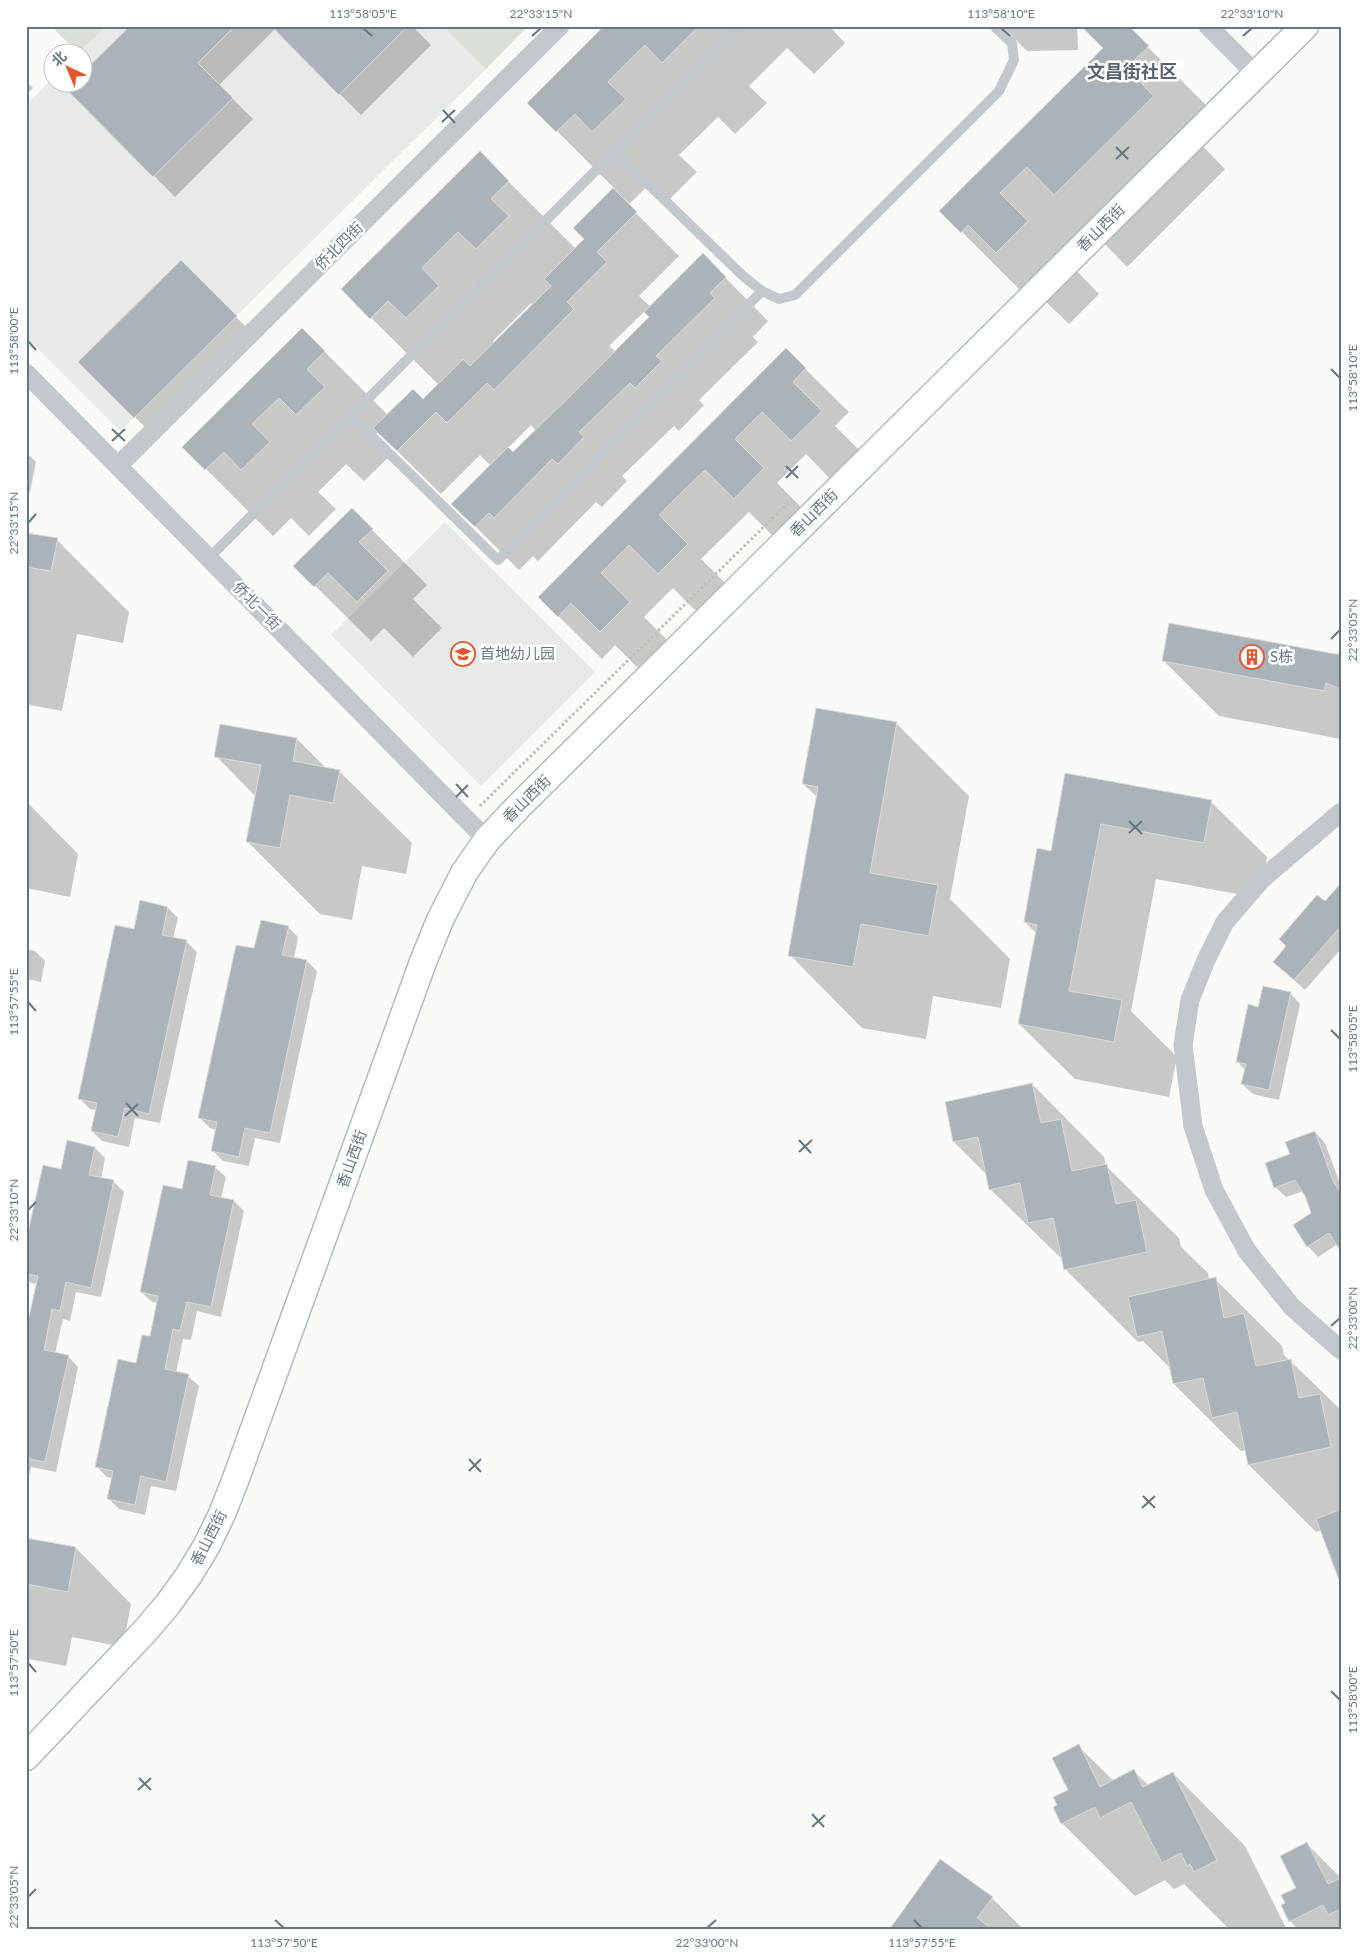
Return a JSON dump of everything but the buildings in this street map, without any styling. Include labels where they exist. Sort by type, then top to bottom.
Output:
[{"type":"street","name":"侨北四街","points":[[118,466],[560,26]]},
{"type":"street","points":[[1208,26],[1256,74]]},
{"type":"street","name":"香山西街","points":[[26,1757],[146,1630],[189,1575],[207,1545],[235,1481],[423,962],[452,895],[472,860],[487,840],[518,807],[1305,26]]},
{"type":"street","name":"侨北一街","points":[[26,373],[487,840]]},
{"type":"street","points":[[1341,812],[1262,879],[1225,922],[1206,960],[1190,1000],[1183,1046],[1194,1126],[1214,1190],[1248,1250],[1286,1300],[1341,1350]]},
{"type":"lane","points":[[209,558],[740,26]]},
{"type":"lane","points":[[615,152],[743,276],[762,291],[779,299],[795,295],[999,91],[1014,60],[1012,43],[994,26]]},
{"type":"lane","points":[[351,416],[498,560],[762,291]]},
{"type":"shaded area","points":[[51,26],[106,26],[89,42],[67,42]]},
{"type":"shaded area","points":[[106,26],[443,26],[486,69],[120,431],[26,337],[26,105],[42,89],[42,92],[92,92],[92,42],[89,42]]},
{"type":"shaded area","points":[[443,26],[528,26],[486,69]]},
{"type":"shaded area","name":"首地幼儿园","points":[[445,522],[595,672],[481,786],[331,635]]},
{"type":"place","name":"首地幼儿园","points":[[463,654]]},
{"type":"place","name":"S栋","points":[[1252,657]]},
{"type":"district","name":"文昌街社区","points":[[1132,72]]}]
